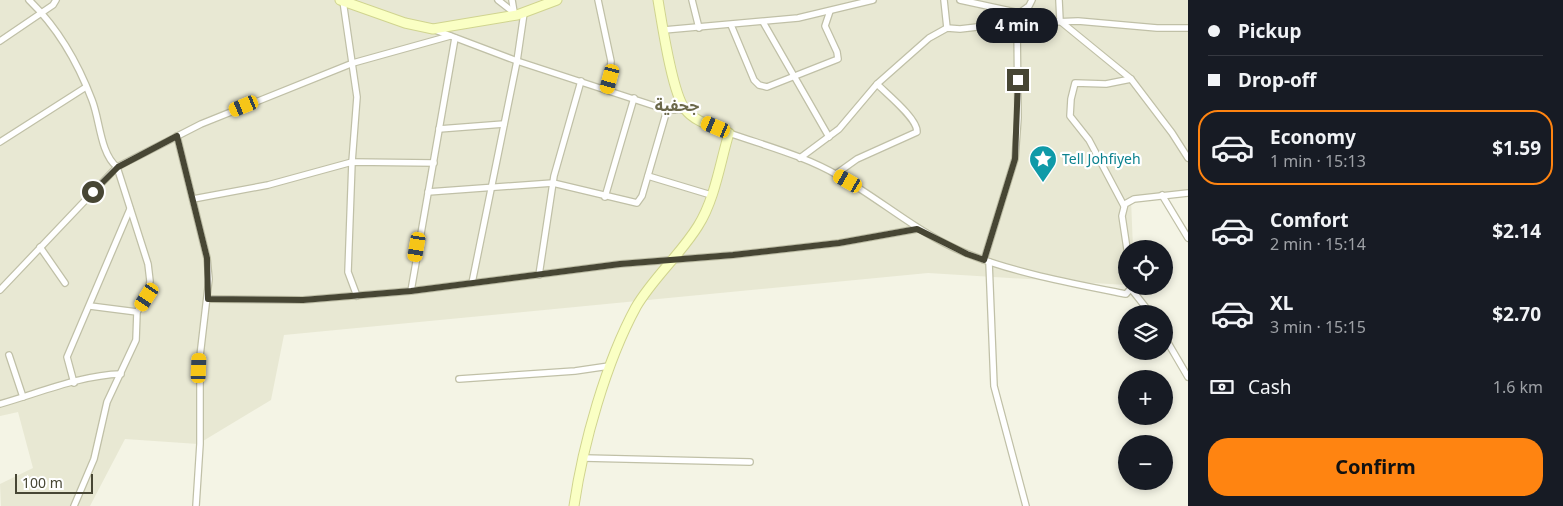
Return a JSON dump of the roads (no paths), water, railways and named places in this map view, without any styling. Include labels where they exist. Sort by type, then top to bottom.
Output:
[{"type":"main road","points":[[341,1],[405,23],[433,29],[518,13],[556,0]]},
{"type":"main road","points":[[574,506],[584,458],[609,366],[621,336],[637,305],[698,226],[712,195],[729,133],[703,122],[685,110],[678,94],[658,0]]},
{"type":"street","points":[[29,0],[42,13],[66,46],[86,87],[97,115],[107,155],[118,167],[150,272],[147,297],[137,312],[136,340],[107,402],[94,459],[74,506]]},
{"type":"street","points":[[0,41],[42,13],[56,0]]},
{"type":"street","points":[[498,0],[518,13]]},
{"type":"street","points":[[472,283],[517,61],[518,13],[512,0]]},
{"type":"street","points":[[598,0],[611,61],[608,90]]},
{"type":"street","points":[[692,0],[699,28]]},
{"type":"street","points":[[664,30],[812,16],[873,0]]},
{"type":"street","points":[[944,0],[946,28]]},
{"type":"street","points":[[960,0],[1020,13]]},
{"type":"street","points":[[1003,24],[1029,6],[1032,0]]},
{"type":"street","points":[[1059,0],[1060,21],[1131,80],[1172,132],[1188,158]]},
{"type":"street","points":[[341,1],[353,63],[357,105],[352,162],[348,272],[358,296]]},
{"type":"street","points":[[731,25],[757,84],[767,86],[838,59],[837,52],[824,26],[830,11]]},
{"type":"street","points":[[800,158],[829,137],[848,120],[877,84],[929,38],[946,28],[960,29],[1003,24],[1060,21],[1188,28]]},
{"type":"street","points":[[763,22],[829,137]]},
{"type":"street","points":[[1017,23],[1018,118],[1015,159],[986,261],[994,386],[1026,506]]},
{"type":"street","points":[[433,29],[517,61],[667,110],[685,110]]},
{"type":"street","points":[[0,290],[118,167],[201,124],[353,63],[453,37]]},
{"type":"street","points":[[411,291],[419,234],[434,163],[453,37]]},
{"type":"street","points":[[1126,240],[1122,216],[1124,206],[1089,140],[1071,118],[1070,110],[1076,82],[1106,84],[1131,80]]},
{"type":"street","points":[[539,275],[553,183],[581,81]]},
{"type":"street","points":[[836,174],[857,159],[917,132],[917,127],[877,84]]},
{"type":"street","points":[[0,142],[86,87]]},
{"type":"street","points":[[605,197],[634,98]]},
{"type":"street","points":[[428,192],[553,183],[605,197],[637,203],[642,196],[667,110]]},
{"type":"street","points":[[439,129],[504,124]]},
{"type":"street","points":[[729,133],[800,158],[836,174],[865,191],[917,229],[967,254],[986,261],[1118,293]]},
{"type":"street","points":[[177,136],[207,258],[208,299],[200,356],[200,444],[196,506]]},
{"type":"street","points":[[193,199],[268,185],[352,162],[434,163]]},
{"type":"street","points":[[648,176],[712,195]]},
{"type":"street","points":[[1124,206],[1134,199],[1188,193]]},
{"type":"street","points":[[1162,196],[1188,238]]},
{"type":"street","points":[[74,383],[67,357],[130,209]]},
{"type":"street","points":[[208,299],[303,300],[411,291],[674,258],[733,255],[839,243],[917,229]]},
{"type":"street","points":[[40,247],[65,283]]},
{"type":"street","points":[[90,306],[137,312]]},
{"type":"street","points":[[1173,351],[1188,377]]},
{"type":"street","points":[[9,355],[24,397]]},
{"type":"street","points":[[459,379],[575,371],[609,366]]},
{"type":"street","points":[[0,404],[108,374],[121,374]]},
{"type":"street","points":[[584,458],[750,462]]},
{"type":"place","name":"Tell Johfiyeh","points":[[1043,183]]},
{"type":"district","name":"جحفية","points":[[677,105]]}]
